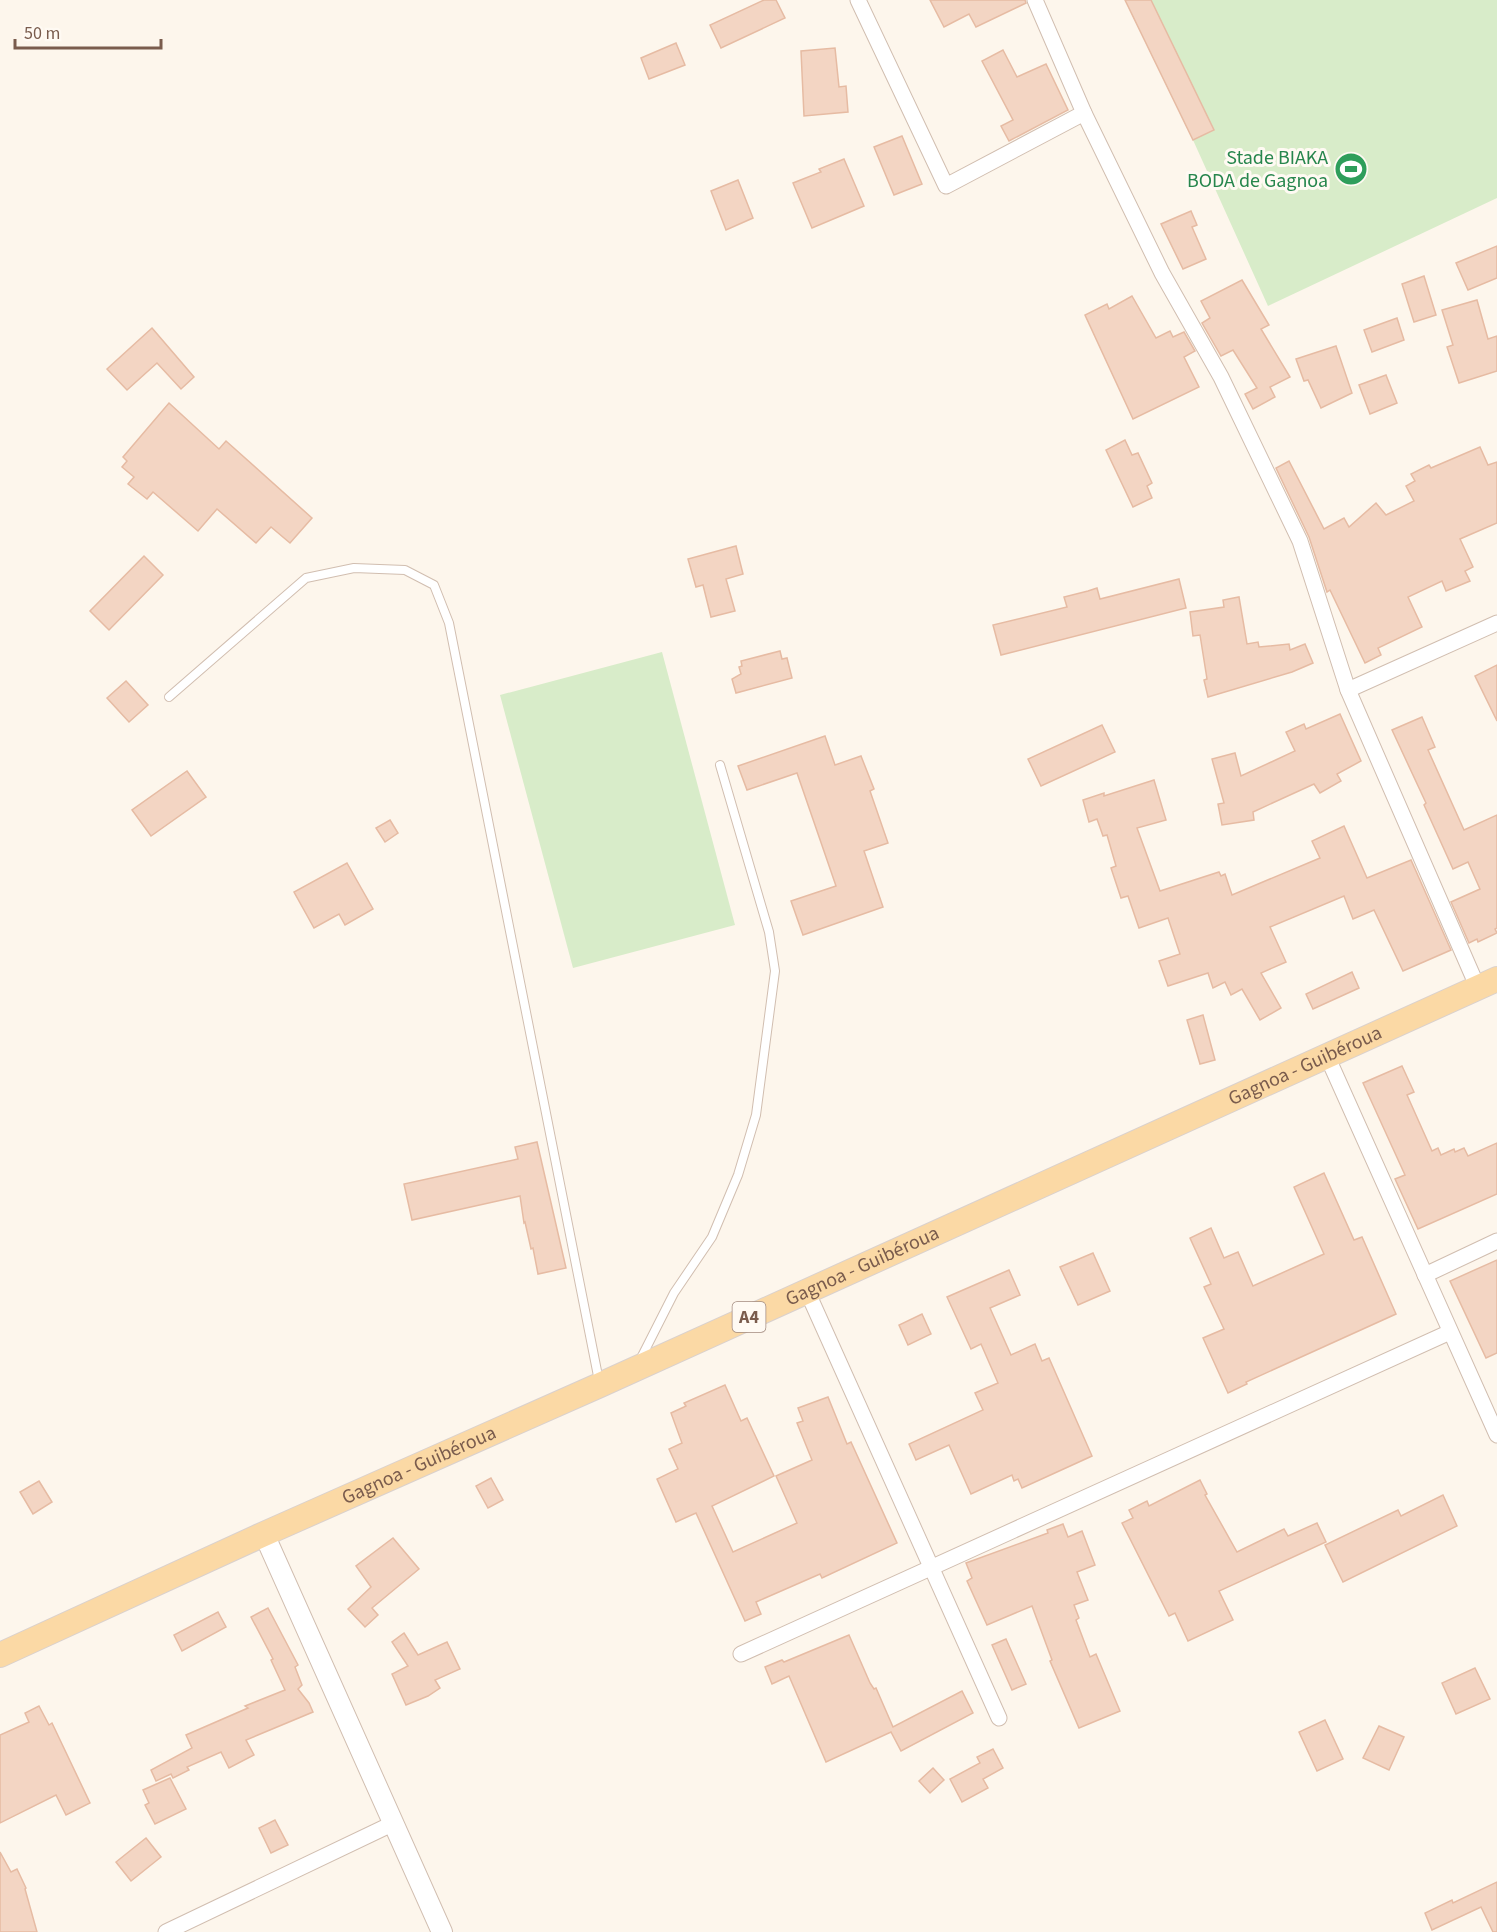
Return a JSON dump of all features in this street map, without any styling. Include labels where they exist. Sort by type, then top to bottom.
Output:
[{"type":"main road","name":"Gagnoa - Guibéroua","points":[[0,1655],[1487,983]]},
{"type":"street","points":[[858,0],[946,186],[1084,113]]},
{"type":"street","points":[[1035,0],[1084,113],[1162,273],[1221,377],[1300,541],[1348,690],[1487,983]]},
{"type":"street","points":[[1348,690],[1497,623]]},
{"type":"street","points":[[1327,1056],[1497,1436]]},
{"type":"street","points":[[1425,1275],[1497,1241]]},
{"type":"street","points":[[807,1291],[999,1718]]},
{"type":"street","points":[[741,1654],[1450,1332]]},
{"type":"street","points":[[264,1534],[442,1932]]},
{"type":"street","points":[[166,1932],[394,1823]]},
{"type":"lane","points":[[169,697],[306,578],[354,568],[405,570],[434,585],[449,623],[600,1385]]},
{"type":"lane","points":[[635,1369],[674,1293],[712,1237],[738,1175],[756,1115],[775,971],[769,932],[720,765]]},
{"type":"green space","name":"Stade BIAKA BODA de Gagnoa","points":[[1125,0],[1497,0],[1497,198],[1268,306],[1193,140]]},
{"type":"green space","points":[[662,652],[735,925],[573,968],[500,695]]},
{"type":"building","points":[[764,0],[776,0],[785,18],[721,48],[710,25]]},
{"type":"building","points":[[930,0],[1025,0],[1026,3],[976,27],[969,14],[944,27]]},
{"type":"building","points":[[1125,0],[1151,0],[1214,130],[1193,140]]},
{"type":"building","points":[[676,43],[685,65],[649,79],[641,58]]},
{"type":"building","points":[[835,48],[839,87],[846,86],[848,112],[804,116],[801,51]]},
{"type":"building","points":[[1003,50],[1017,77],[1046,64],[1068,110],[1009,141],[1001,126],[1013,120],[982,61]]},
{"type":"building","points":[[902,136],[922,184],[894,195],[874,147]]},
{"type":"building","points":[[844,159],[864,206],[812,228],[793,183],[821,172],[819,169]]},
{"type":"building","points":[[738,180],[753,218],[726,230],[711,191]]},
{"type":"building","points":[[1191,211],[1197,225],[1192,227],[1206,259],[1183,269],[1161,224]]},
{"type":"building","points":[[1497,246],[1497,278],[1468,290],[1456,263]]},
{"type":"building","points":[[1424,276],[1436,315],[1414,322],[1402,284]]},
{"type":"building","points":[[1242,280],[1269,325],[1261,329],[1290,377],[1270,387],[1275,397],[1253,409],[1245,394],[1257,388],[1233,350],[1221,356],[1202,323],[1210,318],[1201,301]]},
{"type":"building","points":[[1132,296],[1156,338],[1170,331],[1173,337],[1184,332],[1195,351],[1184,357],[1199,387],[1133,419],[1085,315],[1107,304],[1109,309]]},
{"type":"building","points":[[1477,300],[1488,339],[1497,336],[1497,371],[1459,383],[1447,347],[1453,345],[1442,310]]},
{"type":"building","points":[[1397,318],[1404,340],[1372,352],[1364,330]]},
{"type":"building","points":[[152,328],[194,377],[181,389],[157,363],[127,390],[107,369]]},
{"type":"building","points":[[1336,346],[1352,393],[1321,408],[1308,380],[1304,381],[1296,359]]},
{"type":"building","points":[[1386,375],[1397,403],[1370,414],[1359,385]]},
{"type":"building","points":[[169,403],[219,449],[226,441],[312,518],[290,543],[271,527],[256,543],[217,509],[198,531],[153,492],[147,499],[128,484],[134,477],[122,467],[127,461],[123,457]]},
{"type":"building","points":[[1125,440],[1132,455],[1138,453],[1152,483],[1147,486],[1152,498],[1133,507],[1106,450]]},
{"type":"building","points":[[1480,447],[1488,465],[1497,462],[1497,523],[1460,539],[1473,567],[1465,571],[1470,581],[1446,591],[1442,581],[1408,597],[1422,627],[1378,648],[1381,655],[1365,663],[1330,590],[1327,592],[1309,537],[1276,468],[1289,461],[1324,529],[1344,518],[1349,527],[1376,503],[1386,515],[1414,501],[1406,486],[1415,481],[1411,474],[1429,465],[1431,468]]},
{"type":"building","points":[[736,546],[743,574],[726,579],[735,611],[711,617],[703,585],[696,587],[688,559]]},
{"type":"building","points":[[144,556],[163,575],[109,630],[90,611]]},
{"type":"building","points":[[1179,579],[1186,608],[1001,655],[993,625],[1067,607],[1064,597],[1097,588],[1100,599]]},
{"type":"building","points":[[1239,597],[1247,644],[1258,642],[1259,647],[1289,644],[1290,650],[1305,644],[1313,663],[1292,672],[1208,697],[1200,635],[1193,636],[1190,612],[1224,607],[1223,600]]},
{"type":"building","points":[[780,651],[782,659],[787,658],[792,678],[736,693],[732,679],[741,674],[739,667],[742,666],[741,661]]},
{"type":"building","points":[[1497,665],[1497,721],[1475,676]]},
{"type":"building","points":[[126,681],[148,705],[129,722],[107,698]]},
{"type":"building","points":[[1340,714],[1361,761],[1337,774],[1341,781],[1320,793],[1314,784],[1253,812],[1254,820],[1222,825],[1218,804],[1224,803],[1212,759],[1235,753],[1241,776],[1295,751],[1286,732],[1304,724],[1306,729]]},
{"type":"building","points":[[1422,717],[1435,747],[1428,750],[1464,830],[1497,815],[1497,928],[1495,929],[1497,933],[1478,942],[1477,939],[1469,943],[1451,902],[1480,889],[1468,862],[1453,869],[1392,730]]},
{"type":"building","points":[[1102,725],[1115,752],[1041,786],[1028,759]]},
{"type":"building","points":[[825,736],[835,765],[861,756],[874,789],[870,791],[888,843],[864,851],[883,907],[803,935],[791,901],[836,886],[797,773],[747,790],[738,766]]},
{"type":"building","points":[[187,771],[206,797],[151,836],[132,810]]},
{"type":"building","points":[[1154,780],[1166,820],[1137,828],[1160,891],[1219,872],[1221,876],[1225,874],[1232,895],[1320,858],[1312,841],[1344,826],[1367,878],[1411,860],[1451,950],[1403,971],[1374,910],[1353,919],[1344,896],[1270,927],[1286,962],[1261,973],[1281,1008],[1260,1020],[1242,989],[1231,995],[1225,982],[1213,988],[1208,973],[1168,986],[1159,961],[1180,954],[1168,918],[1139,928],[1128,896],[1121,898],[1111,868],[1116,866],[1107,835],[1103,836],[1097,819],[1089,822],[1083,800],[1104,793],[1104,796]]},
{"type":"building","points":[[390,820],[398,833],[385,842],[376,828]]},
{"type":"building","points":[[347,863],[373,909],[345,925],[339,914],[314,928],[294,892]]},
{"type":"building","points":[[1352,972],[1359,988],[1313,1009],[1306,994]]},
{"type":"building","points":[[1203,1015],[1215,1060],[1200,1064],[1187,1020]]},
{"type":"building","points":[[1402,1066],[1414,1092],[1407,1095],[1432,1151],[1438,1148],[1441,1155],[1454,1149],[1455,1152],[1464,1148],[1468,1156],[1497,1143],[1497,1194],[1418,1229],[1395,1179],[1405,1175],[1363,1083]]},
{"type":"building","points":[[537,1142],[566,1268],[538,1274],[533,1248],[531,1249],[524,1223],[520,1196],[412,1220],[404,1184],[518,1159],[515,1147]]},
{"type":"building","points":[[1324,1173],[1354,1240],[1362,1237],[1396,1314],[1246,1382],[1247,1384],[1228,1393],[1203,1338],[1224,1329],[1204,1287],[1211,1284],[1190,1238],[1211,1228],[1224,1258],[1238,1252],[1253,1286],[1324,1254],[1294,1187]]},
{"type":"building","points":[[1093,1253],[1110,1291],[1078,1305],[1060,1267]]},
{"type":"building","points":[[1497,1260],[1497,1353],[1486,1358],[1450,1281]]},
{"type":"building","points":[[1009,1270],[1020,1295],[990,1308],[1011,1355],[1035,1344],[1042,1361],[1049,1358],[1092,1456],[1022,1488],[1018,1479],[1014,1481],[1012,1475],[971,1494],[949,1445],[916,1460],[909,1444],[983,1410],[975,1393],[998,1383],[981,1344],[971,1349],[947,1297]]},
{"type":"building","points":[[922,1314],[931,1334],[908,1345],[899,1325]]},
{"type":"building","points":[[725,1385],[741,1421],[747,1418],[774,1476],[712,1506],[733,1552],[797,1523],[776,1476],[812,1460],[797,1423],[803,1421],[798,1408],[828,1397],[847,1444],[851,1442],[897,1543],[822,1578],[820,1574],[756,1602],[761,1614],[745,1621],[696,1513],[676,1522],[657,1479],[678,1469],[669,1449],[682,1443],[671,1413],[686,1406],[684,1403]]},
{"type":"building","points":[[491,1478],[503,1500],[488,1508],[476,1486]]},
{"type":"building","points":[[1200,1480],[1207,1494],[1205,1495],[1237,1552],[1284,1529],[1288,1536],[1317,1523],[1326,1542],[1219,1591],[1233,1620],[1188,1641],[1175,1613],[1169,1616],[1122,1523],[1133,1518],[1129,1510],[1147,1501],[1149,1506]]},
{"type":"building","points":[[39,1481],[52,1502],[33,1514],[20,1492]]},
{"type":"building","points":[[1443,1495],[1457,1526],[1343,1582],[1325,1545],[1398,1510],[1401,1516]]},
{"type":"building","points":[[1063,1524],[1068,1537],[1082,1531],[1095,1565],[1077,1572],[1088,1600],[1074,1605],[1079,1618],[1076,1620],[1090,1657],[1096,1654],[1120,1711],[1079,1728],[1050,1661],[1052,1660],[1032,1606],[987,1625],[967,1581],[972,1578],[966,1563],[1048,1533],[1047,1530]]},
{"type":"building","points":[[393,1538],[419,1569],[372,1608],[378,1615],[365,1627],[348,1609],[371,1587],[356,1566]]},
{"type":"building","points":[[268,1608],[298,1665],[295,1667],[302,1685],[298,1689],[313,1712],[246,1740],[254,1755],[229,1768],[221,1752],[187,1767],[189,1770],[173,1778],[171,1774],[156,1781],[151,1770],[192,1748],[186,1735],[248,1708],[245,1706],[285,1690],[271,1660],[273,1659],[251,1617]]},
{"type":"building","points":[[218,1612],[226,1627],[182,1651],[174,1635]]},
{"type":"building","points":[[404,1633],[418,1655],[447,1642],[460,1669],[435,1680],[440,1688],[428,1696],[406,1705],[392,1674],[408,1666],[392,1642]]},
{"type":"building","points":[[849,1635],[893,1727],[962,1691],[973,1713],[901,1751],[891,1732],[826,1762],[789,1676],[772,1684],[765,1667],[782,1660],[784,1662]]},
{"type":"building","points":[[1006,1639],[1026,1684],[1012,1690],[992,1645]]},
{"type":"building","points":[[1475,1668],[1490,1699],[1456,1714],[1442,1683]]},
{"type":"building","points":[[39,1706],[49,1725],[52,1723],[90,1803],[66,1815],[56,1795],[0,1823],[0,1735],[29,1722],[25,1713]]},
{"type":"building","points":[[1325,1720],[1343,1759],[1317,1771],[1299,1732]]},
{"type":"building","points":[[1379,1726],[1404,1737],[1389,1770],[1363,1758]]},
{"type":"building","points":[[993,1749],[1003,1768],[983,1779],[988,1788],[962,1802],[950,1779],[980,1763],[977,1757]]},
{"type":"building","points":[[933,1768],[944,1780],[930,1793],[919,1781]]},
{"type":"building","points":[[170,1778],[186,1809],[155,1824],[145,1805],[149,1803],[143,1790]]},
{"type":"building","points":[[275,1820],[288,1845],[271,1853],[259,1828]]},
{"type":"building","points":[[146,1838],[161,1857],[131,1881],[116,1862]]},
{"type":"building","points":[[0,1852],[11,1872],[17,1869],[26,1888],[37,1932],[0,1932]]},
{"type":"building","points":[[1497,1882],[1497,1932],[1493,1932],[1481,1907],[1432,1930],[1425,1913],[1452,1900],[1453,1903]]},
{"type":"place","name":"Stade BIAKA BODA de Gagnoa","points":[[1351,169]]}]
